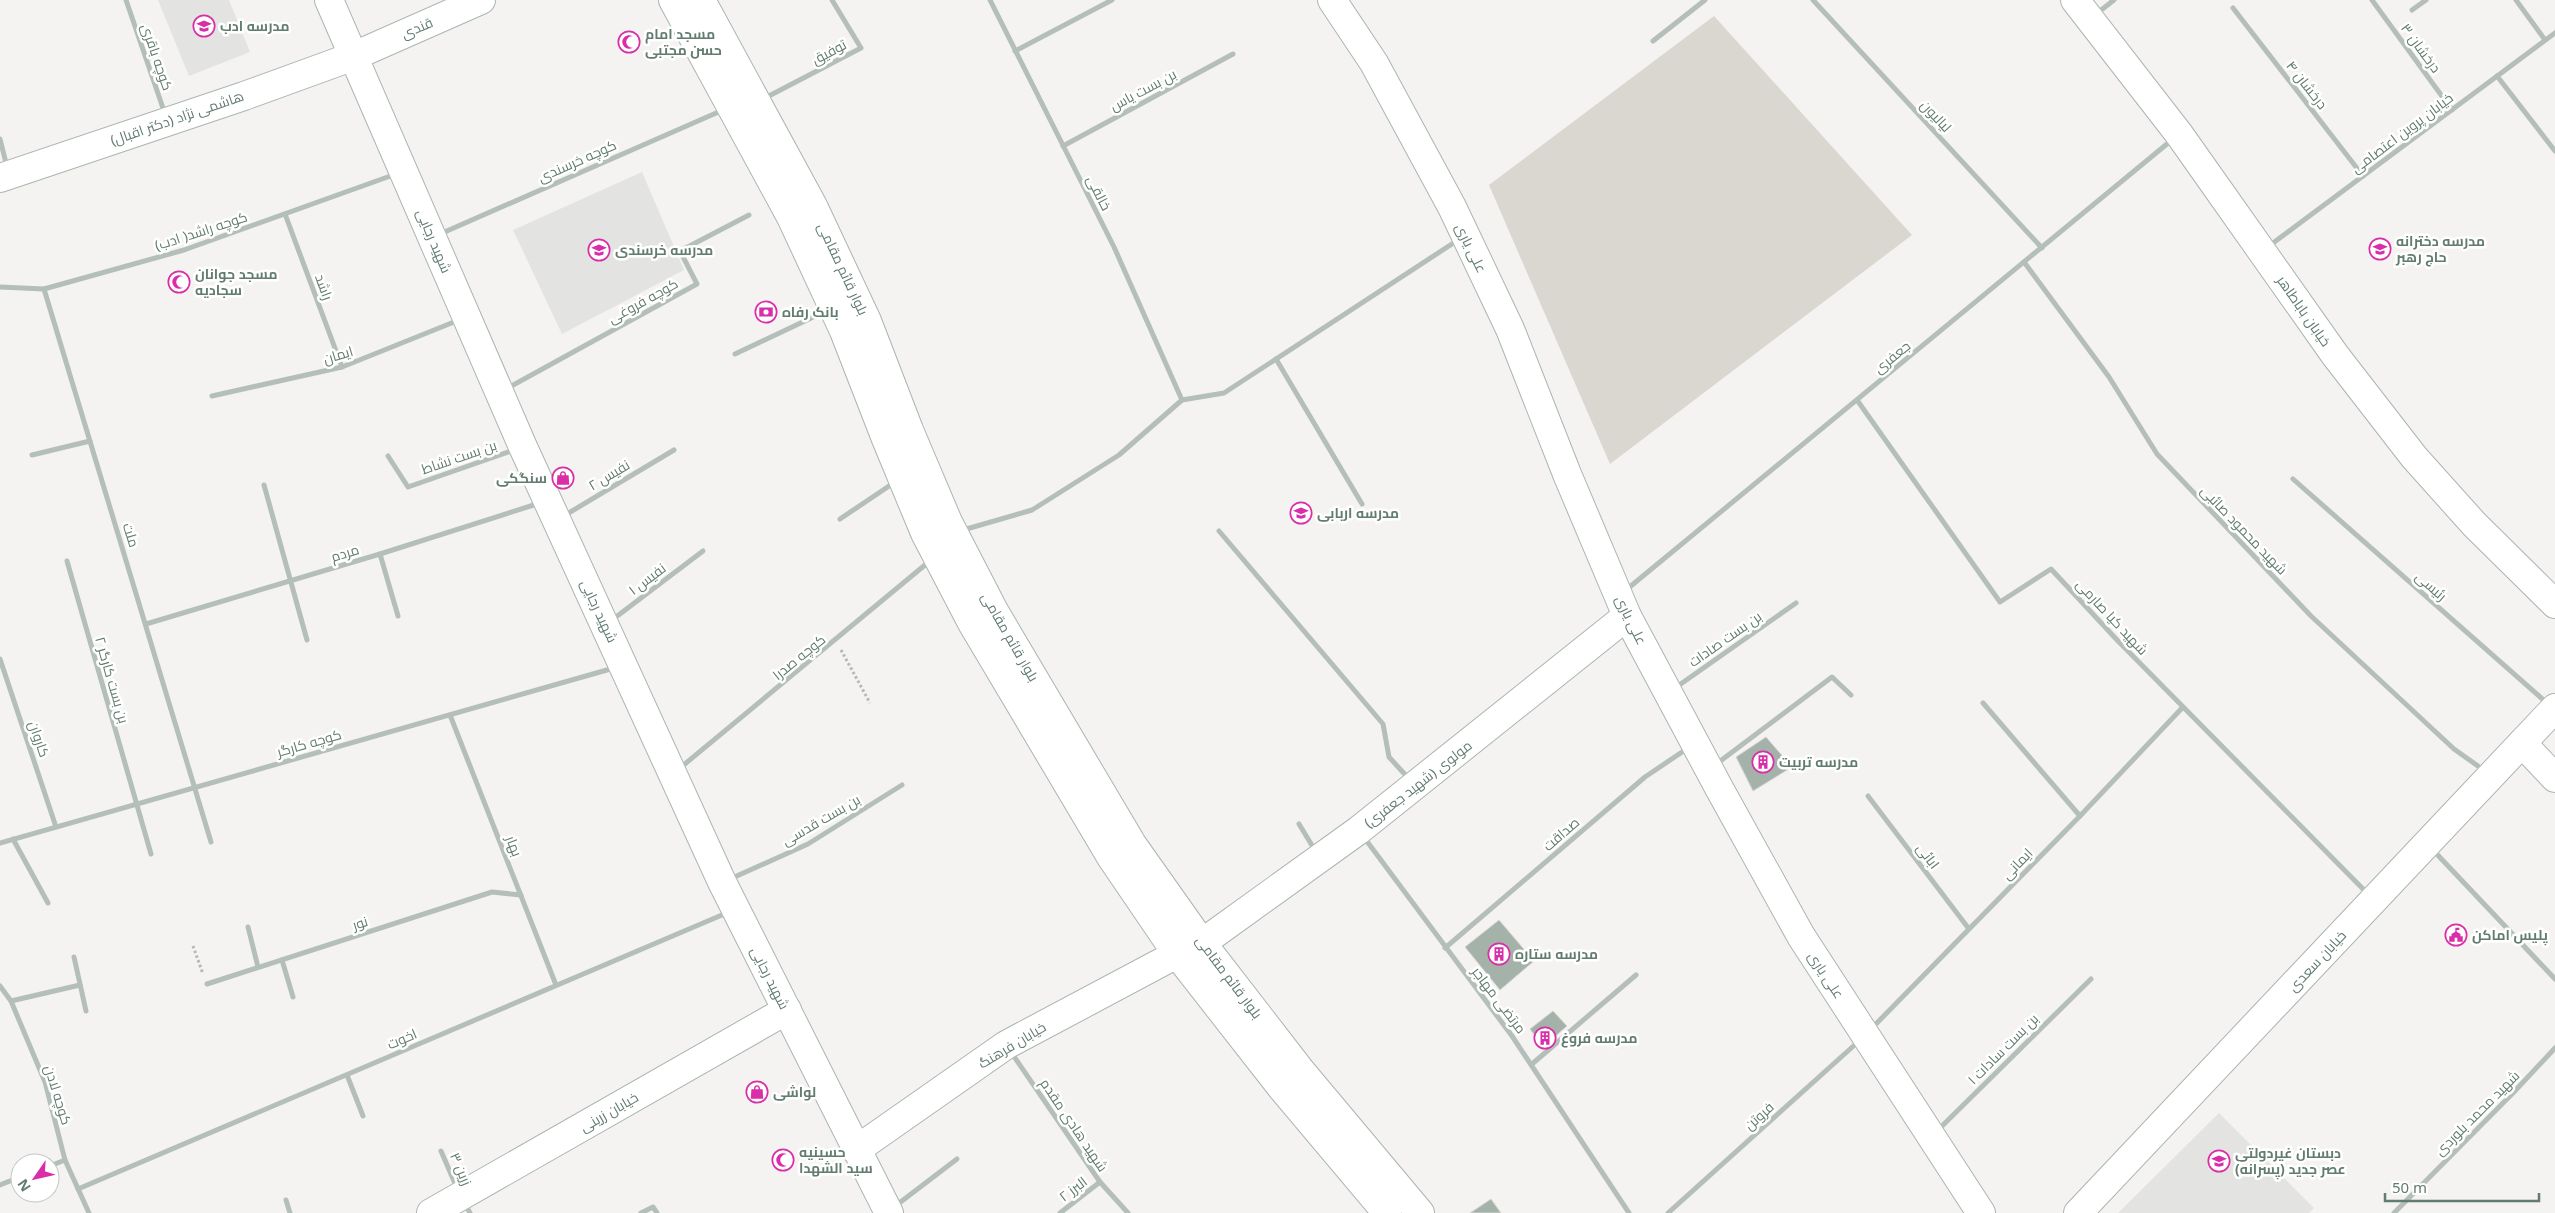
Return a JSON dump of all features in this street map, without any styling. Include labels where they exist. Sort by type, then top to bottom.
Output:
[{"type":"main road","name":"شهید رجایی","points":[[329,0],[432,237],[465,318],[722,882],[889,1212]]},
{"type":"main road","name":"قندی","points":[[354,56],[481,0]]},
{"type":"main road","name":"بلوار قائم مقامی","points":[[673,0],[790,217],[833,308],[897,434],[954,533],[994,611],[1132,844],[1202,942],[1387,1213]]},
{"type":"main road","name":"علی یاری","points":[[1332,0],[1374,63],[1465,236],[1510,329],[1567,474],[1623,606],[1668,693],[1801,936],[1981,1213]]},
{"type":"main road","name":"بلوار قائم مقامی","points":[[711,4],[757,102],[813,206],[867,321],[897,434],[902,477],[937,555],[972,623],[1106,849],[1177,954],[1318,1111],[1420,1213]]},
{"type":"main road","name":"خیابان باباطاهر","points":[[2082,10],[2179,134],[2335,355],[2414,457],[2474,524],[2555,604]]},
{"type":"main road","name":"هاشمی نژاد (دکتر اقبال)","points":[[4,176],[168,122],[354,56]]},
{"type":"main road","name":"مولوی (شهید جعفری)","points":[[1202,942],[1360,830],[1416,786],[1623,606]]},
{"type":"main road","name":"خیابان سعدی","points":[[2078,1213],[2554,709]]},
{"type":"main road","points":[[2522,743],[2555,778]]},
{"type":"main road","name":"خیابان فرهنگ","points":[[856,1150],[1006,1045],[1177,954]]},
{"type":"main road","name":"خیابان زرینی","points":[[431,1213],[465,1205],[787,1010]]},
{"type":"street","name":"کوچه باقری","points":[[126,0],[168,122]]},
{"type":"street","name":"توفیق","points":[[757,102],[861,48],[832,0]]},
{"type":"street","name":"خالقی","points":[[990,0],[1114,247],[1182,400]]},
{"type":"street","points":[[1015,51],[1112,0]]},
{"type":"street","points":[[1654,40],[1705,0]]},
{"type":"street","name":"لیالیون","points":[[1813,0],[2042,248]]},
{"type":"street","points":[[2082,10],[2114,0]]},
{"type":"street","name":"درخشان ۳","points":[[2372,0],[2452,110]]},
{"type":"street","points":[[2412,10],[2426,0]]},
{"type":"street","points":[[2516,0],[2545,40]]},
{"type":"street","name":"درخشان ۴","points":[[2233,8],[2363,176]]},
{"type":"street","name":"خیابان پروین اعتصامی","points":[[2263,251],[2555,33]]},
{"type":"street","name":"بن بست یاس","points":[[1063,146],[1233,54]]},
{"type":"street","points":[[2497,76],[2555,151]]},
{"type":"street","name":"کوچه خرسندی","points":[[432,237],[731,106]]},
{"type":"street","name":"جعفری","points":[[1623,606],[1857,400],[2179,134]]},
{"type":"street","points":[[0,139],[4,176]]},
{"type":"street","name":"کوچه راشد( ادب)","points":[[0,287],[44,289],[184,250],[404,172]]},
{"type":"street","name":"راشد","points":[[285,214],[342,367]]},
{"type":"street","name":"کوچه فروغی","points":[[499,392],[697,284],[680,251],[750,215]]},
{"type":"street","points":[[954,533],[1032,510],[1119,455],[1182,400],[1224,393],[1465,236]]},
{"type":"street","name":"شهید محمود صائبی","points":[[2024,262],[2109,377],[2157,454],[2311,616],[2454,749],[2492,775]]},
{"type":"street","name":"ملت","points":[[44,289],[211,842]]},
{"type":"street","points":[[734,354],[833,308]]},
{"type":"street","name":"ایمان","points":[[212,396],[342,367],[465,318]]},
{"type":"street","points":[[1276,359],[1362,504]]},
{"type":"street","name":"شهید کیا صارمی","points":[[1857,400],[2000,602],[2051,569],[2183,707],[2374,900]]},
{"type":"street","points":[[32,455],[90,441]]},
{"type":"street","name":"بن بست نشاط","points":[[388,456],[408,487],[523,447]]},
{"type":"street","name":"نفیس ۲","points":[[553,510],[674,450]]},
{"type":"street","points":[[840,518],[902,477]]},
{"type":"street","name":"رئیسی","points":[[2293,479],[2554,709]]},
{"type":"street","points":[[264,485],[307,640]]},
{"type":"street","name":"مردم","points":[[146,624],[380,554],[553,510]]},
{"type":"street","points":[[1219,531],[1383,724],[1389,757],[1416,786]]},
{"type":"street","name":"نفیس ‍۱","points":[[605,625],[703,551]]},
{"type":"street","points":[[380,554],[398,616]]},
{"type":"street","name":"کوچه صدرا","points":[[674,774],[937,555]]},
{"type":"street","name":"بن بست کارگر ۲","points":[[67,562],[135,804],[151,854]]},
{"type":"street","name":"بن بست صادات","points":[[1668,693],[1796,603]]},
{"type":"street","name":"کاروان","points":[[0,659],[56,826]]},
{"type":"street","name":"کوچه کارگر","points":[[0,843],[624,666]]},
{"type":"street","points":[[1709,769],[1832,677],[1850,695]]},
{"type":"street","points":[[1982,703],[2080,816]]},
{"type":"street","name":"ایمانی","points":[[1865,1035],[2080,816],[2183,707]]},
{"type":"street","name":"بهار","points":[[450,715],[556,985]]},
{"type":"street","name":"صداقت","points":[[1445,948],[1645,777],[1696,744]]},
{"type":"street","name":"بن بست قدسی","points":[[722,882],[808,844],[902,785]]},
{"type":"street","name":"ابائی","points":[[1868,796],[1969,929]]},
{"type":"street","points":[[1299,824],[1320,859]]},
{"type":"street","name":"مرتضی مهاجر","points":[[1360,830],[1532,1064],[1629,1213]]},
{"type":"street","points":[[13,839],[48,903]]},
{"type":"street","points":[[2427,844],[2555,979]]},
{"type":"street","name":"نور","points":[[207,984],[492,892],[521,895]]},
{"type":"street","name":"اخوت","points":[[78,1189],[736,909]]},
{"type":"street","points":[[248,927],[258,967]]},
{"type":"street","points":[[74,957],[86,1011]]},
{"type":"street","points":[[282,960],[293,997]]},
{"type":"street","points":[[1532,1064],[1636,975]]},
{"type":"street","name":"بن بست سادات ۱","points":[[1931,1136],[2091,978]]},
{"type":"street","name":"کوچه لادن","points":[[0,986],[11,1001],[45,1082],[65,1160],[89,1213]]},
{"type":"street","points":[[11,1001],[80,986]]},
{"type":"street","name":"فروتن","points":[[1668,1213],[1865,1035]]},
{"type":"street","name":"شهید هادی مقدم","points":[[1006,1045],[1100,1182],[1128,1213]]},
{"type":"street","name":"شهید محمد بلوردی","points":[[2394,1213],[2555,1048]]},
{"type":"street","points":[[347,1075],[363,1116]]},
{"type":"street","name":"زرین ۳","points":[[441,1151],[465,1205]]},
{"type":"street","points":[[889,1212],[957,1159]]},
{"type":"street","points":[[60,1162],[65,1160]]},
{"type":"street","name":"البرز ۲","points":[[1060,1213],[1100,1182]]},
{"type":"street","points":[[286,1200],[290,1213]]},
{"type":"street","points":[[641,1213],[653,1207],[657,1213]]},
{"type":"path","points":[[836,641],[870,703]]},
{"type":"path","points":[[194,946],[207,984]]},
{"type":"shaded area","name":"مدرسه ادب","points":[[158,0],[229,0],[250,52],[189,76]]},
{"type":"shaded area","points":[[1714,16],[1912,235],[1610,464],[1489,185]]},
{"type":"shaded area","name":"مدرسه خرسندی","points":[[642,172],[684,270],[562,334],[513,230]]},
{"type":"shaded area","name":"دبستان غیردولتی عصر جدید (پسرانه)","points":[[2219,1113],[2314,1208],[2309,1213],[2118,1213]]},
{"type":"building","name":"مدرسه تربیت","points":[[1766,737],[1792,767],[1753,791],[1736,757]]},
{"type":"building","name":"مدرسه ستاره","points":[[1499,920],[1534,961],[1500,990],[1465,947]]},
{"type":"building","name":"مدرسه فروغ","points":[[1553,1011],[1567,1026],[1543,1047],[1530,1029]]},
{"type":"building","points":[[1491,1199],[1501,1213],[1470,1213]]},
{"type":"place","name":"مدرسه ادب","points":[[204,26]]},
{"type":"place","name":"مسجد امام حسن مجتبی","points":[[629,42]]},
{"type":"place","name":"مدرسه دخترانه حاج رهبر","points":[[2380,249]]},
{"type":"place","name":"مدرسه خرسندی","points":[[599,250]]},
{"type":"place","name":"مسجد جوانان سجادیه","points":[[179,282]]},
{"type":"place","name":"بانک رفاه","points":[[766,312]]},
{"type":"place","name":"سنگکی","points":[[563,478]]},
{"type":"place","name":"مدرسه اربابی","points":[[1301,513]]},
{"type":"place","name":"مدرسه تربیت","points":[[1763,762]]},
{"type":"place","name":"پلیس اماکن","points":[[2456,935]]},
{"type":"place","name":"مدرسه ستاره","points":[[1499,954]]},
{"type":"place","name":"مدرسه فروغ","points":[[1545,1038]]},
{"type":"place","name":"لواشی","points":[[757,1092]]},
{"type":"place","name":"حسینیه سید الشهدا","points":[[783,1160]]},
{"type":"place","name":"دبستان غیردولتی عصر جدید (پسرانه)","points":[[2219,1161]]}]
